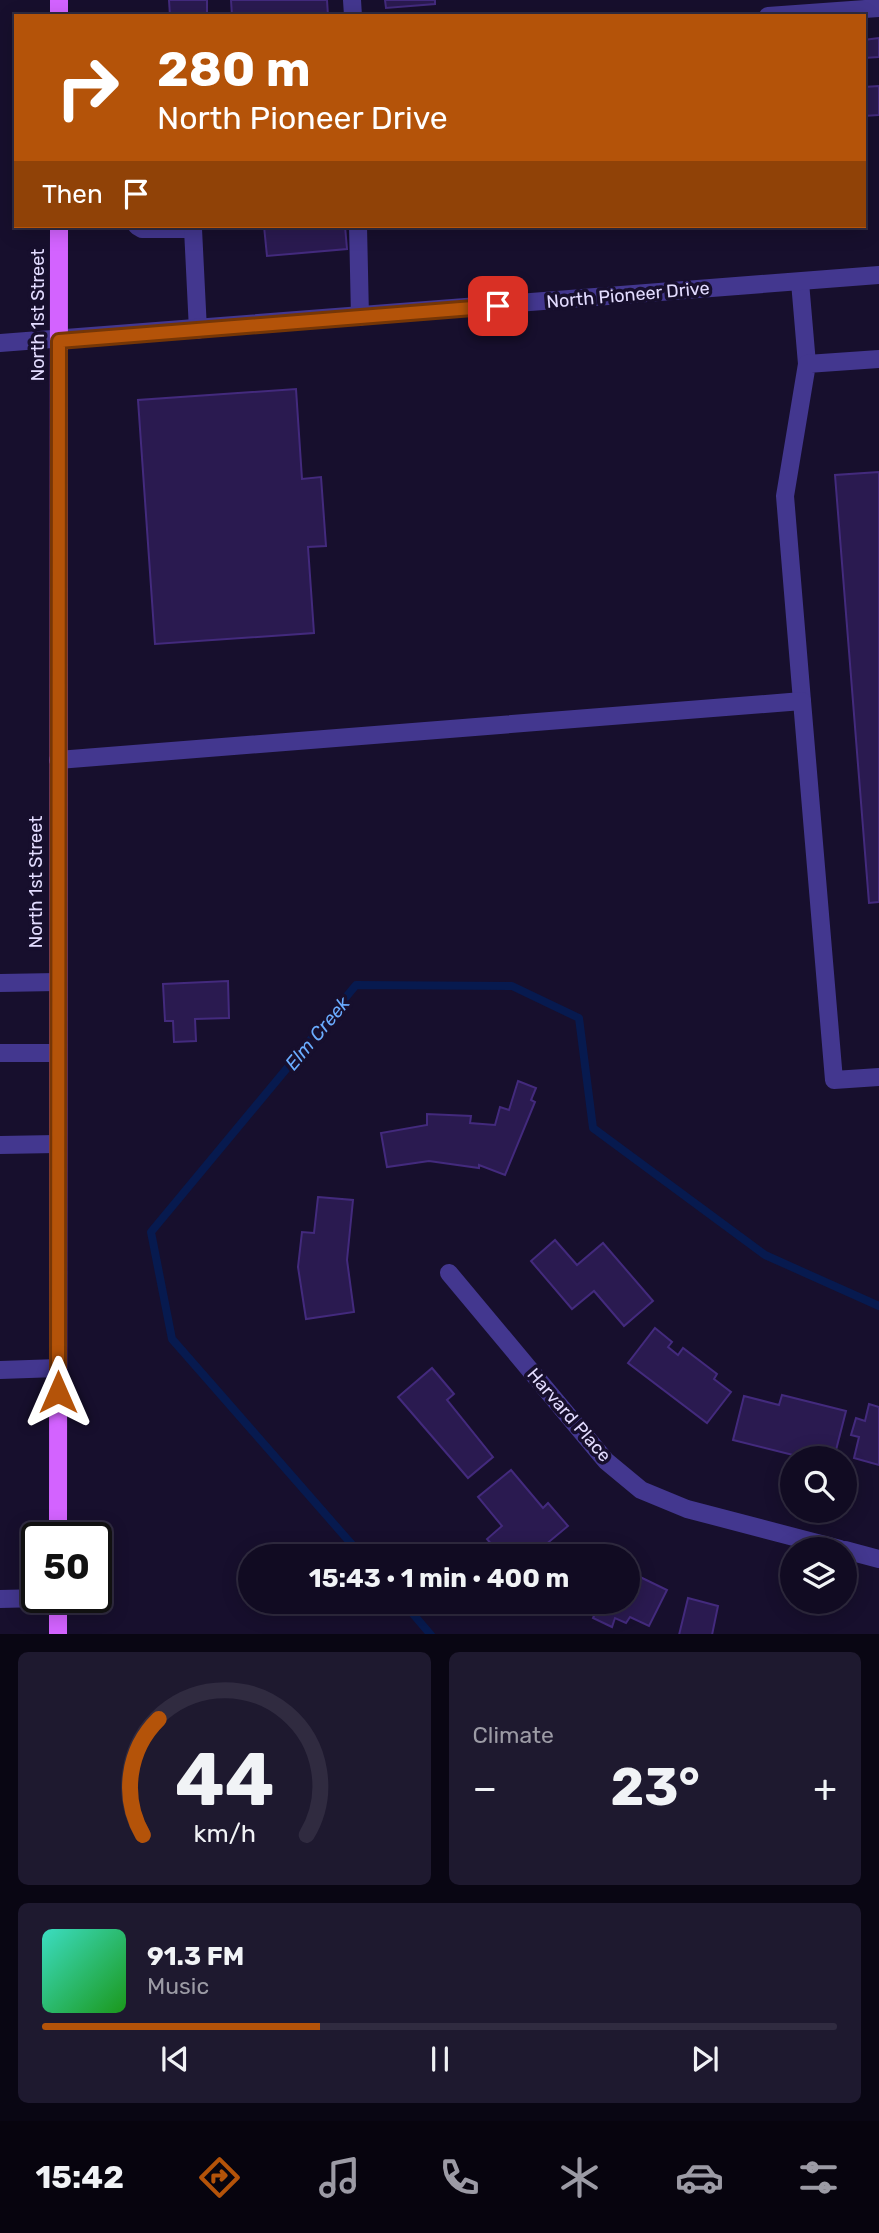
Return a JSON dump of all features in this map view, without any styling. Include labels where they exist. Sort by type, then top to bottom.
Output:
[{"type":"main road","name":"North 1st Street","points":[[58,1522],[56,1144],[59,228]]},
{"type":"main road","points":[[58,1613],[58,1634]]},
{"type":"street","points":[[796,14],[879,8]]},
{"type":"street","points":[[140,228],[168,228]]},
{"type":"street","points":[[193,228],[198,330]]},
{"type":"street","points":[[358,228],[360,317]]},
{"type":"street","name":"North Pioneer Drive","points":[[0,343],[59,341],[879,275]]},
{"type":"street","points":[[800,282],[807,364],[785,496],[834,1080],[879,1077]]},
{"type":"street","points":[[807,364],[879,359]]},
{"type":"street","points":[[58,760],[802,701]]},
{"type":"street","points":[[0,983],[57,982]]},
{"type":"street","points":[[0,1053],[57,1053]]},
{"type":"street","points":[[0,1145],[56,1144]]},
{"type":"street","name":"Harvard Place","points":[[450,1273],[606,1461],[641,1490],[687,1509],[794,1537]]},
{"type":"street","points":[[0,1370],[58,1368]]},
{"type":"street","points":[[857,1553],[879,1559]]},
{"type":"street","points":[[0,1599],[21,1598]]},
{"type":"building","points":[[169,0],[207,0],[207,14],[170,14]]},
{"type":"building","points":[[231,0],[327,0],[328,14],[232,14]]},
{"type":"building","points":[[385,0],[435,0],[435,4],[386,8]]},
{"type":"building","points":[[879,38],[879,57],[866,58],[866,40]]},
{"type":"building","points":[[879,86],[879,115],[866,116],[866,87]]},
{"type":"building","points":[[264,228],[345,228],[347,249],[267,256]]},
{"type":"building","points":[[296,389],[302,479],[321,477],[326,546],[308,547],[314,633],[155,644],[138,400]]},
{"type":"building","points":[[879,472],[879,902],[869,903],[835,475]]},
{"type":"building","points":[[228,981],[229,1018],[195,1019],[196,1041],[174,1042],[173,1021],[165,1021],[163,984]]},
{"type":"building","points":[[518,1081],[536,1088],[531,1100],[535,1102],[505,1175],[479,1165],[479,1168],[429,1161],[387,1167],[381,1133],[427,1125],[427,1114],[471,1116],[470,1123],[495,1125],[500,1107],[509,1110]]},
{"type":"building","points":[[318,1197],[353,1200],[347,1260],[354,1312],[306,1319],[298,1267],[302,1232],[314,1233]]},
{"type":"building","points":[[555,1240],[577,1265],[603,1243],[653,1301],[624,1326],[594,1291],[572,1309],[531,1261]]},
{"type":"building","points":[[655,1328],[672,1342],[668,1347],[678,1355],[683,1348],[717,1374],[714,1379],[731,1392],[707,1423],[628,1363]]},
{"type":"building","points":[[432,1368],[454,1394],[447,1400],[493,1457],[468,1478],[398,1397]]},
{"type":"building","points":[[782,1395],[846,1411],[837,1446],[780,1446],[780,1452],[733,1440],[744,1396],[779,1405]]},
{"type":"building","points":[[869,1404],[879,1407],[879,1465],[857,1459],[859,1437],[851,1435],[856,1418],[865,1421]]},
{"type":"building","points":[[511,1470],[543,1508],[548,1503],[568,1526],[546,1544],[491,1544],[487,1539],[502,1526],[478,1497]]},
{"type":"building","points":[[640,1577],[667,1590],[649,1626],[630,1617],[626,1623],[615,1618],[612,1627],[593,1618],[595,1614],[640,1614]]},
{"type":"building","points":[[688,1598],[718,1606],[712,1634],[679,1634]]},
{"type":"waterway","name":"Elm Creek","points":[[351,1544],[172,1339],[151,1232],[356,985],[512,986],[579,1018],[593,1128],[765,1255],[879,1306]]},
{"type":"waterway","name":"Elm Creek","points":[[413,1614],[430,1634]]},
{"type":"route","points":[[58,1392],[56,1144],[59,341],[498,306]]}]
